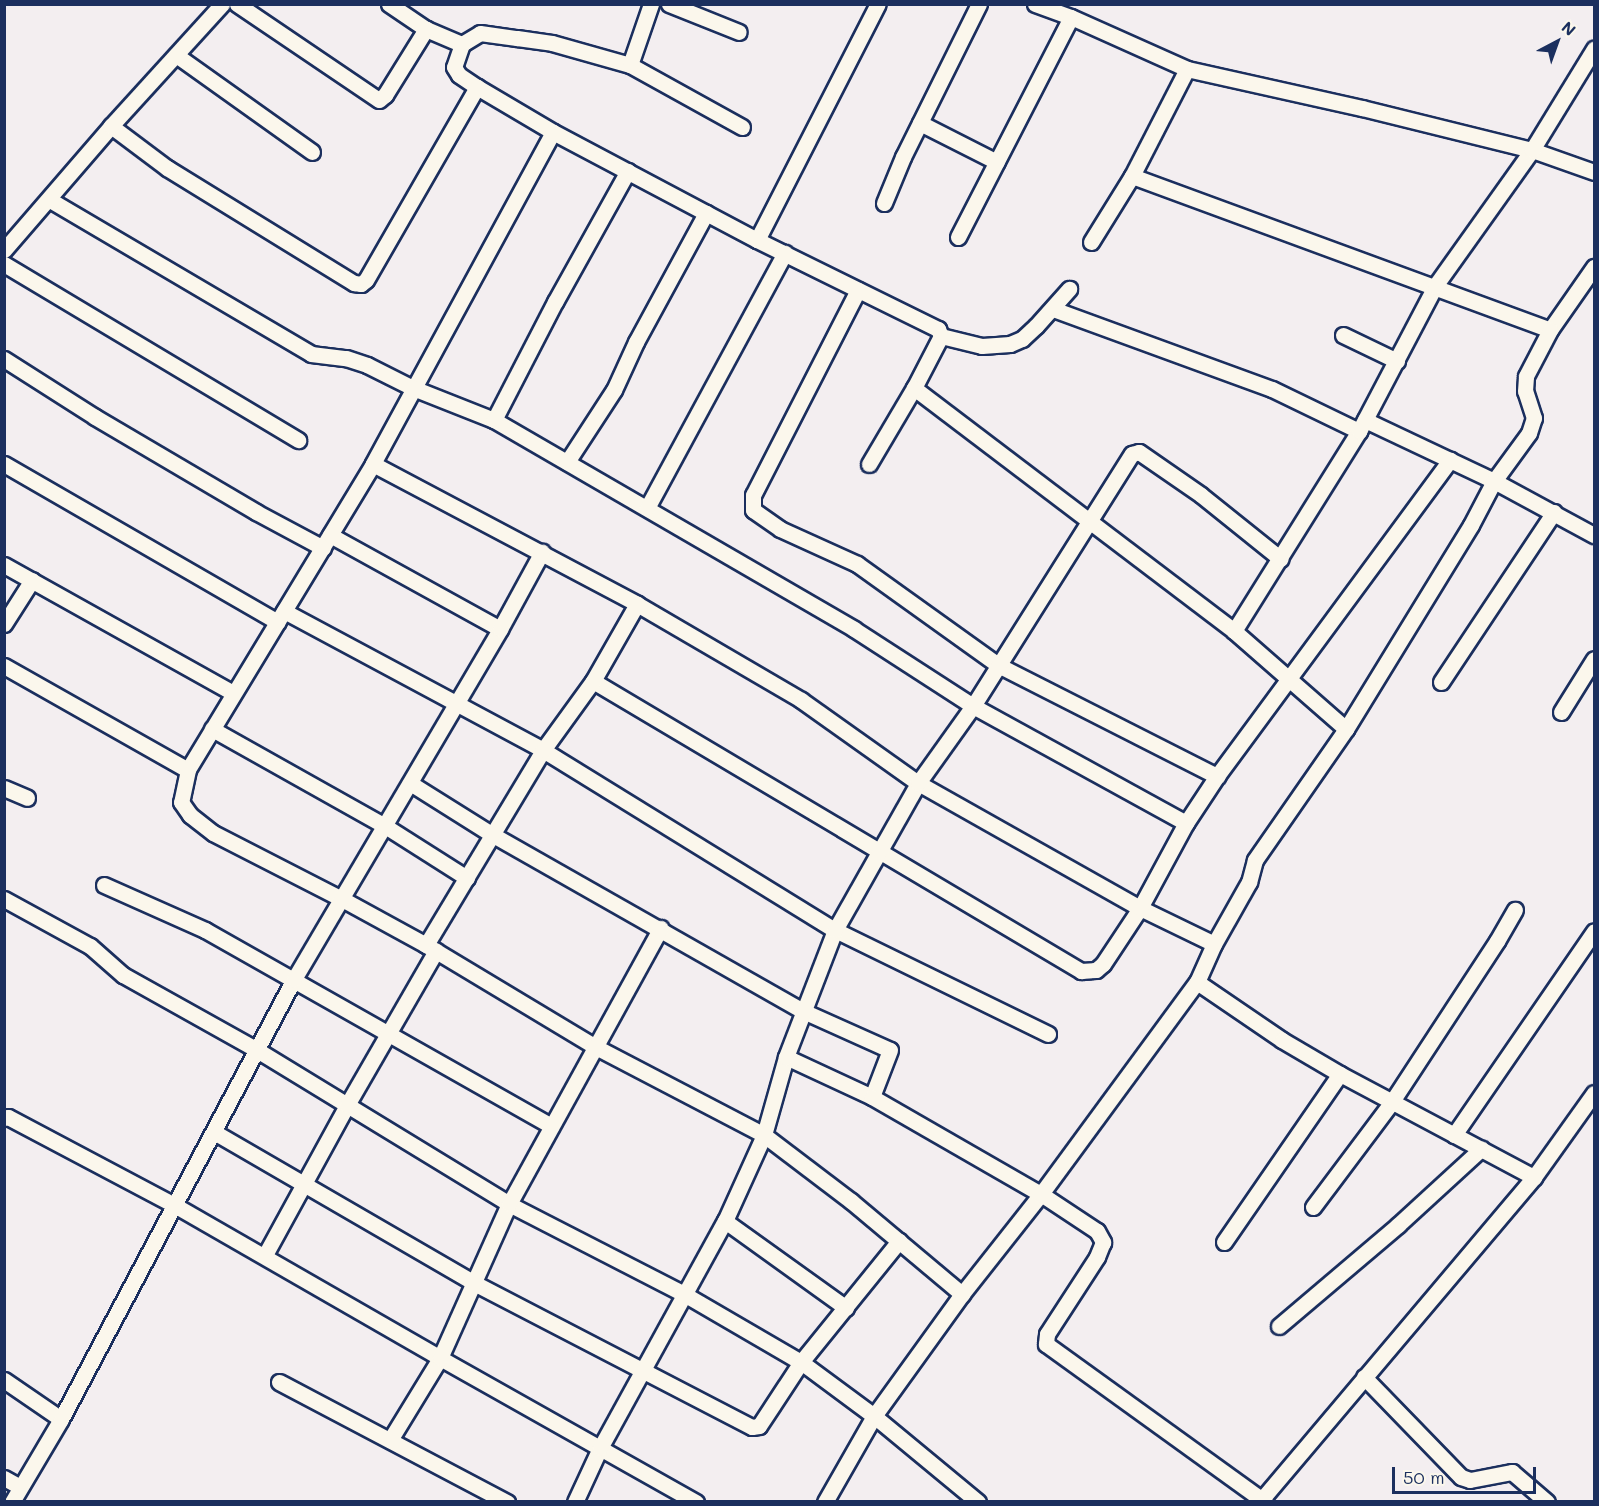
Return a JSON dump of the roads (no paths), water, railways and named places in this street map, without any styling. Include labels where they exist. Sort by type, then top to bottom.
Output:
[{"type":"street","points":[[4,250],[50,200],[111,126],[222,4]]},
{"type":"street","points":[[237,4],[379,100],[385,95],[426,29]]},
{"type":"street","points":[[389,4],[426,29],[462,44]]},
{"type":"street","points":[[630,65],[651,4]]},
{"type":"street","points":[[669,4],[739,32]]},
{"type":"street","points":[[757,240],[878,4]]},
{"type":"street","points":[[884,203],[920,123],[979,4]]},
{"type":"street","points":[[1041,6],[1071,17],[1186,69],[1362,108],[1532,150],[1594,172]]},
{"type":"street","points":[[958,237],[1071,17]]},
{"type":"street","points":[[742,127],[630,65],[552,43],[480,33],[462,44],[454,67],[459,75],[477,87],[553,132],[757,240],[938,329],[941,336]]},
{"type":"street","points":[[1234,631],[1281,560],[1362,425],[1435,286],[1532,150],[1594,49]]},
{"type":"street","points":[[176,55],[312,152]]},
{"type":"street","points":[[1091,242],[1132,176],[1186,69]]},
{"type":"street","points":[[111,126],[167,168],[354,283],[361,284],[366,280],[477,87]]},
{"type":"street","points":[[920,123],[997,162]]},
{"type":"street","points":[[553,132],[373,464],[188,770],[181,802],[190,815],[213,834],[342,899],[431,948],[594,1046],[764,1135],[899,1241],[962,1294]]},
{"type":"street","points":[[494,420],[555,302],[628,171]]},
{"type":"street","points":[[1132,176],[1550,330]]},
{"type":"street","points":[[50,200],[312,354],[346,358],[388,373],[413,388],[494,420],[854,629],[973,705],[1186,823]]},
{"type":"street","points":[[567,462],[614,390],[636,342],[706,213]]},
{"type":"street","points":[[647,508],[785,254]]},
{"type":"street","points":[[4,264],[298,440]]},
{"type":"street","points":[[825,1502],[874,1416],[962,1294],[1041,1194],[1197,982],[1214,944],[1249,882],[1255,860],[1346,729],[1471,525],[1494,481],[1529,433],[1534,418],[1525,390],[1526,376],[1550,330],[1594,267]]},
{"type":"street","points":[[941,336],[982,346],[1010,344],[1022,339],[1053,309],[1069,289]]},
{"type":"street","points":[[858,290],[753,495],[753,510],[780,529],[857,564],[998,665],[1217,776]]},
{"type":"street","points":[[1053,309],[1272,389],[1450,460],[1554,512],[1594,535]]},
{"type":"street","points":[[1343,335],[1397,362]]},
{"type":"street","points":[[869,464],[914,388],[941,336]]},
{"type":"street","points":[[4,359],[125,435],[255,512],[326,541],[500,629]]},
{"type":"street","points":[[914,388],[1234,631],[1346,729]]},
{"type":"street","points":[[575,1502],[600,1448],[725,1221],[764,1135],[786,1057],[835,930],[918,783],[973,705],[1132,454],[1139,452],[1200,495],[1281,560]]},
{"type":"street","points":[[593,681],[1081,971],[1096,970],[1103,964],[1140,908],[1186,823],[1217,776],[1450,460]]},
{"type":"street","points":[[4,464],[281,616],[543,750],[835,930],[1048,1034]]},
{"type":"street","points":[[373,464],[637,604],[801,700],[918,783],[1140,908],[1214,944]]},
{"type":"street","points":[[1441,682],[1554,512]]},
{"type":"street","points":[[12,1502],[61,1419],[294,980],[500,629],[542,552]]},
{"type":"street","points":[[4,565],[233,693]]},
{"type":"street","points":[[4,624],[32,580]]},
{"type":"street","points":[[265,1255],[388,1034],[467,878],[543,750],[593,681],[637,604]]},
{"type":"street","points":[[1561,712],[1594,658]]},
{"type":"street","points":[[4,666],[188,770]]},
{"type":"street","points":[[212,729],[385,826],[467,878]]},
{"type":"street","points":[[410,783],[493,835],[661,928],[803,1011],[890,1050],[872,1097]]},
{"type":"street","points":[[4,788],[27,798]]},
{"type":"street","points":[[104,885],[206,930],[551,1126]]},
{"type":"street","points":[[4,899],[90,946],[132,981],[257,1050],[509,1204],[684,1294],[801,1362],[874,1416],[974,1500]]},
{"type":"street","points":[[1313,1207],[1391,1103],[1515,910]]},
{"type":"street","points":[[390,1440],[440,1358],[509,1204],[661,928]]},
{"type":"street","points":[[1454,1135],[1594,930]]},
{"type":"street","points":[[1197,982],[1282,1040],[1340,1074],[1534,1177]]},
{"type":"street","points":[[786,1057],[872,1097],[1041,1194],[1097,1231],[1103,1242],[1097,1257],[1047,1334],[1046,1344],[1263,1500],[1534,1177],[1594,1094]]},
{"type":"street","points":[[1224,1242],[1340,1074]]},
{"type":"street","points":[[4,1118],[8,1117],[265,1255],[440,1358],[696,1502]]},
{"type":"street","points":[[214,1132],[304,1182],[474,1283],[752,1427],[759,1426],[801,1362],[899,1241]]},
{"type":"street","points":[[1279,1326],[1398,1225],[1481,1149]]},
{"type":"street","points":[[725,1221],[846,1308]]},
{"type":"street","points":[[1364,1377],[1461,1477],[1470,1480],[1512,1472],[1547,1502]]},
{"type":"street","points":[[4,1380],[61,1419]]},
{"type":"street","points":[[279,1382],[390,1440],[485,1497],[507,1502]]},
{"type":"street","points":[[4,1478],[20,1487]]}]
